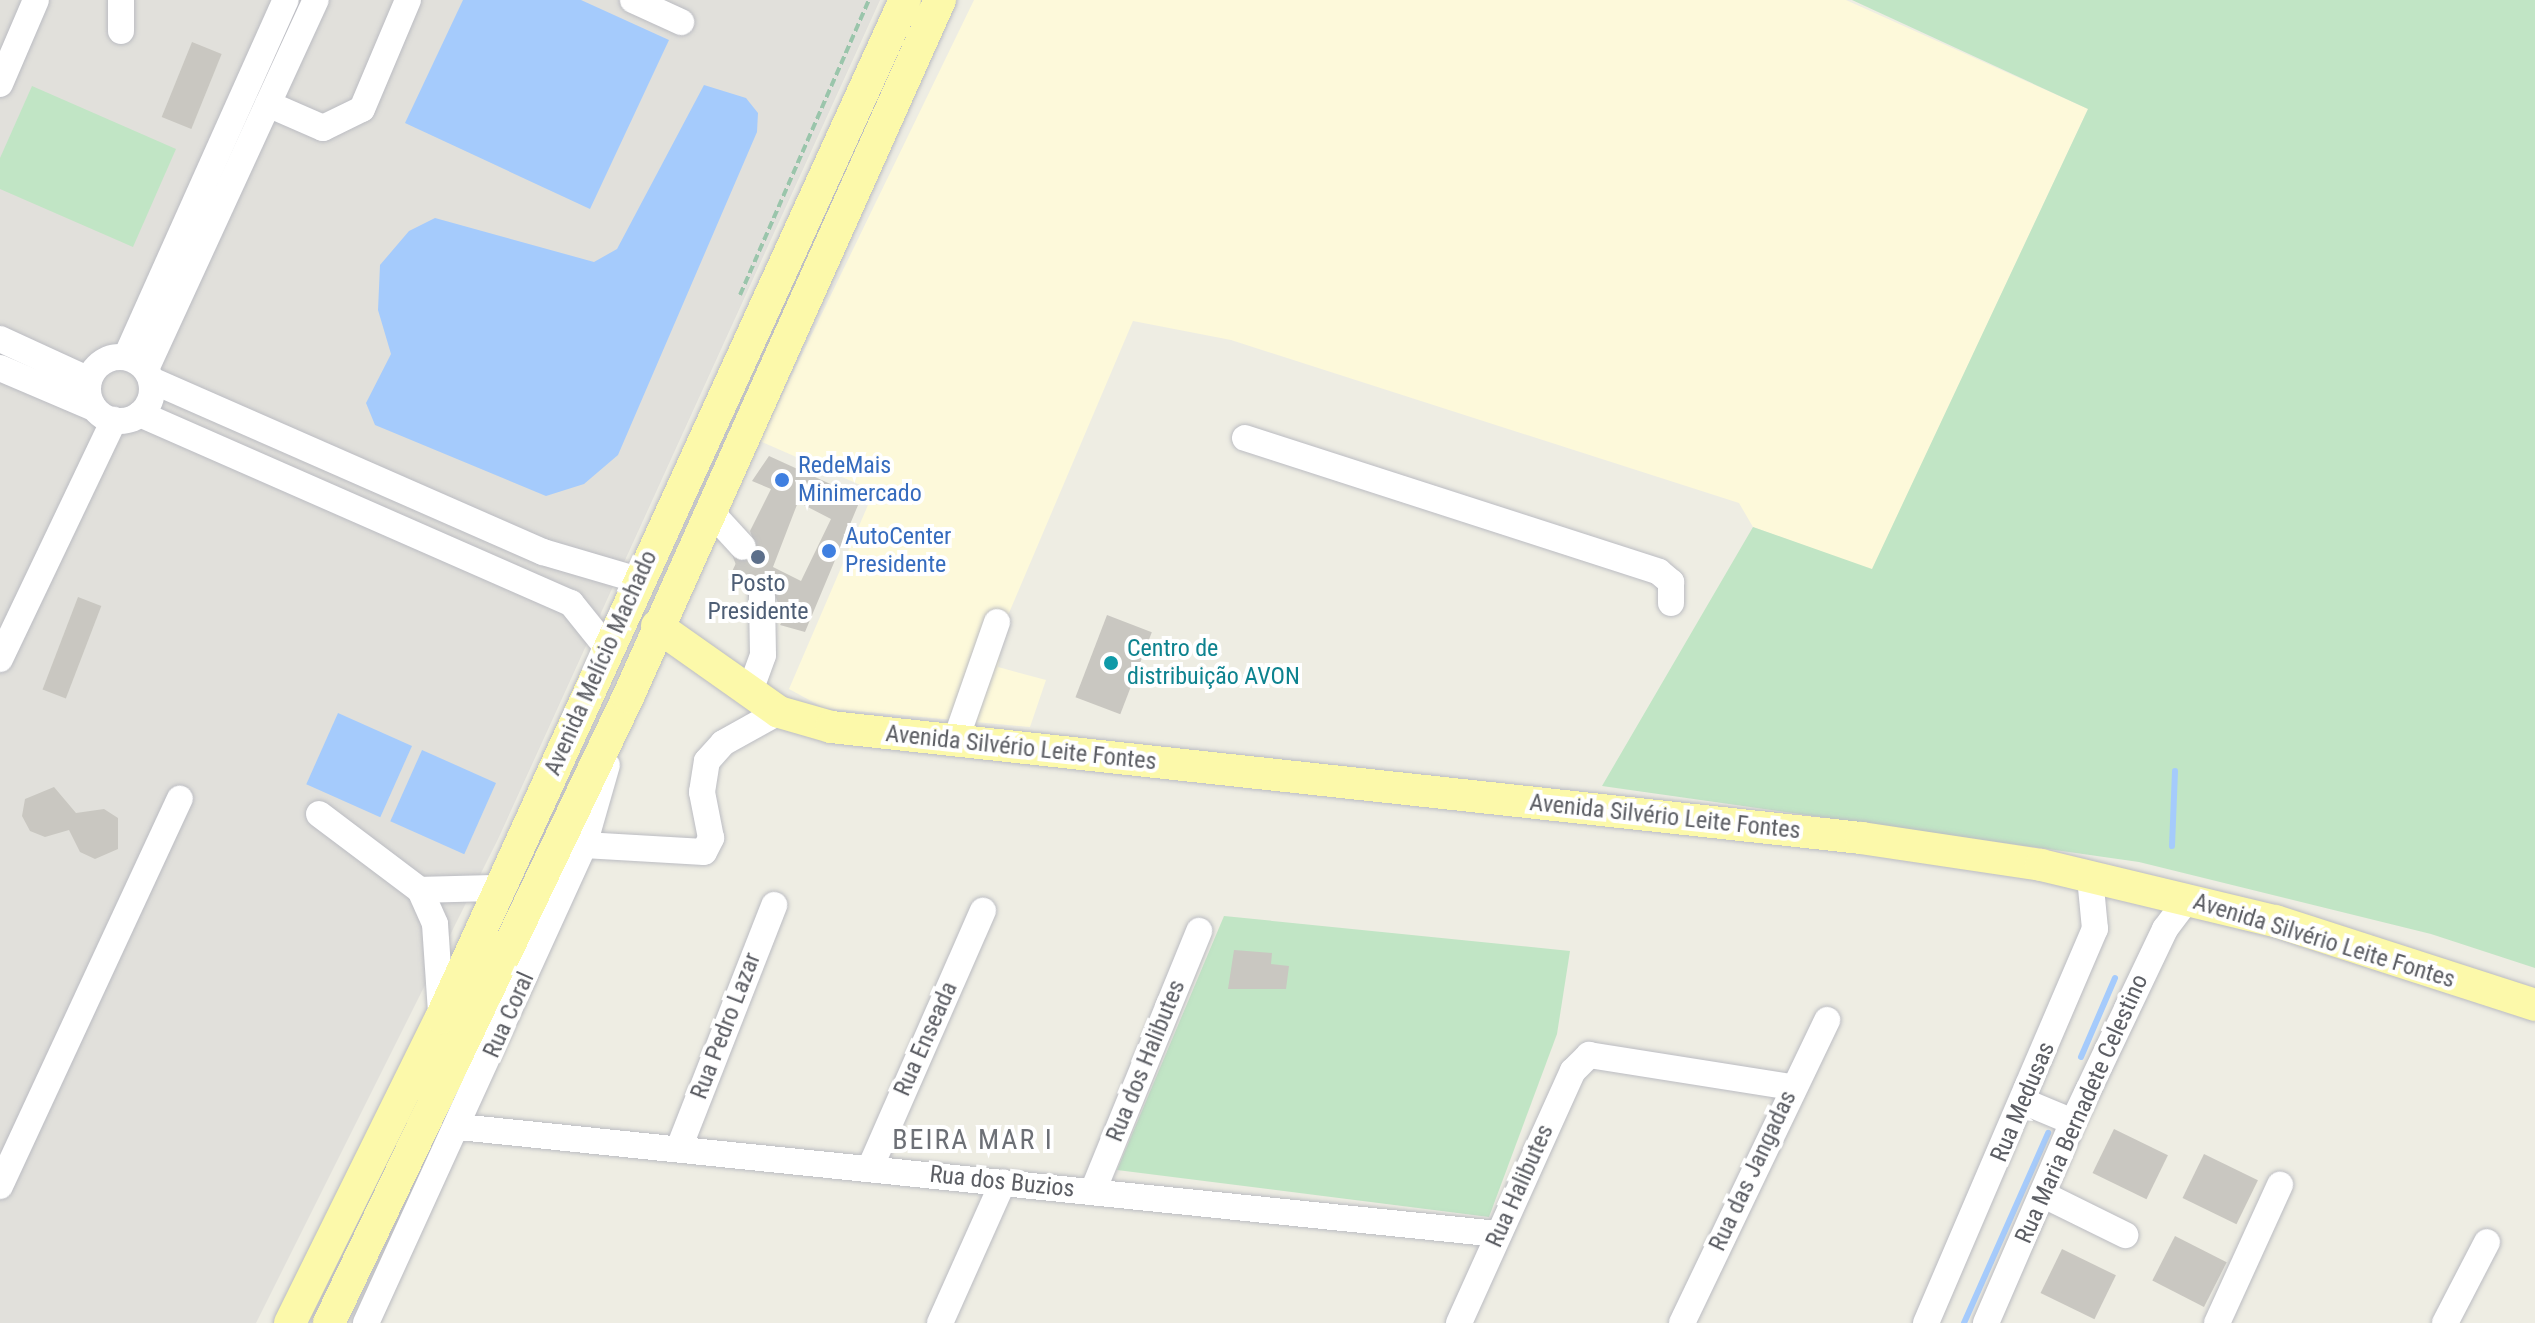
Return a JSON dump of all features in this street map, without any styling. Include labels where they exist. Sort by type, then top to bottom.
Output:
[{"type":"main road","name":"Avenida Melício Machado","points":[[290,1323],[441,1018],[638,580],[905,0]]},
{"type":"main road","name":"Avenida Melício Machado","points":[[329,1323],[628,697],[657,626],[940,0]]},
{"type":"main road","name":"Avenida Silvério Leite Fontes","points":[[657,626],[779,712],[831,727],[1861,838],[2090,877],[2187,900],[2535,1005]]},
{"type":"street","points":[[0,84],[36,0]]},
{"type":"street","points":[[121,0],[121,31]]},
{"type":"street","points":[[140,414],[141,369],[196,231],[236,112],[286,0]]},
{"type":"street","points":[[196,231],[265,112],[316,0]]},
{"type":"street","points":[[236,112],[265,112],[323,128],[362,109],[408,0]]},
{"type":"street","points":[[648,4],[681,22]]},
{"type":"street","points":[[0,339],[89,380],[104,414],[0,659]]},
{"type":"street","points":[[89,380],[103,362],[141,369],[543,552],[638,580]]},
{"type":"street","points":[[0,368],[104,414],[140,414],[571,603],[608,649]]},
{"type":"street","points":[[1245,438],[1659,572],[1671,582],[1671,603]]},
{"type":"street","points":[[711,512],[743,547]]},
{"type":"street","points":[[750,691],[763,655],[762,596]]},
{"type":"street","points":[[955,742],[997,622]]},
{"type":"street","name":"Rua Coral","points":[[366,1323],[459,1127],[584,845],[628,697]]},
{"type":"street","points":[[584,845],[704,852],[711,838],[702,792],[707,761],[723,743],[779,712]]},
{"type":"street","points":[[0,1186],[180,799]]},
{"type":"street","points":[[319,814],[420,890],[435,924],[441,1018]]},
{"type":"street","name":"Rua Medusas","points":[[1926,1323],[2025,1102],[2095,929],[2090,877]]},
{"type":"street","points":[[420,890],[499,888]]},
{"type":"street","name":"Rua Maria Bernadete Celestino","points":[[1986,1323],[2073,1122],[2165,929],[2187,900]]},
{"type":"street","name":"Rua Pedro Lazar","points":[[679,1148],[774,905]]},
{"type":"street","name":"Rua Enseada","points":[[870,1168],[983,911]]},
{"type":"street","name":"Rua dos Halibutes","points":[[1093,1191],[1199,931]]},
{"type":"street","name":"Rua das Jangadas","points":[[1682,1323],[1792,1087],[1827,1020]]},
{"type":"street","name":"Rua Halibutes","points":[[1459,1323],[1573,1071],[1589,1055],[1792,1087]]},
{"type":"street","points":[[2025,1102],[2073,1122]]},
{"type":"street","name":"Rua dos Buzios","points":[[459,1127],[1498,1234]]},
{"type":"street","points":[[940,1323],[1003,1182]]},
{"type":"street","points":[[2217,1323],[2280,1185]]},
{"type":"street","points":[[2042,1194],[2125,1235]]},
{"type":"street","points":[[2445,1323],[2487,1242]]},
{"type":"shaded area","points":[[0,0],[880,0],[498,839],[256,1323],[0,1323]]},
{"type":"shaded area","points":[[974,0],[1846,0],[2088,109],[1872,570],[1753,527],[1739,503],[1231,340],[1133,321],[1006,620],[998,667],[1046,680],[1030,727],[824,708],[789,689],[874,491],[760,441]]},
{"type":"green space","points":[[1852,0],[2535,0],[2535,968],[2431,934],[2139,862],[1602,786],[1753,527],[1872,569],[2088,109]]},
{"type":"green space","points":[[32,86],[176,149],[133,247],[0,189],[0,158]]},
{"type":"green space","points":[[1224,916],[1570,951],[1557,1034],[1489,1217],[1117,1170]]},
{"type":"water","points":[[463,0],[581,0],[669,40],[590,209],[405,123]]},
{"type":"water","points":[[704,85],[746,98],[758,113],[757,132],[618,455],[584,484],[546,496],[375,425],[366,403],[391,354],[378,310],[380,265],[409,231],[435,218],[594,262],[617,249]]},
{"type":"water","points":[[338,713],[412,746],[380,817],[306,784]]},
{"type":"water","points":[[422,750],[496,783],[464,854],[390,821]]},
{"type":"building","points":[[192,42],[222,54],[191,129],[162,117]]},
{"type":"building","points":[[769,456],[861,498],[805,632],[780,625],[789,608],[778,603],[770,582],[748,589],[728,580],[737,561],[758,553],[750,531],[771,489],[752,481]],"holes":[[[798,502],[831,519],[801,581],[773,567]]]},
{"type":"building","points":[[78,597],[101,606],[66,698],[43,689]]},
{"type":"building","name":"Centro de distribuição AVON","points":[[1107,615],[1152,632],[1120,714],[1075,697]]},
{"type":"building","points":[[54,787],[76,813],[104,809],[118,818],[118,849],[95,859],[80,852],[69,830],[45,837],[30,831],[22,816],[25,799]]},
{"type":"building","points":[[1234,950],[1272,953],[1271,964],[1289,966],[1286,989],[1228,989]]},
{"type":"building","points":[[2114,1129],[2168,1155],[2146,1199],[2093,1173]]},
{"type":"building","points":[[2204,1154],[2258,1180],[2236,1224],[2183,1198]]},
{"type":"building","points":[[2175,1236],[2227,1262],[2204,1307],[2152,1281]]},
{"type":"building","points":[[2062,1249],[2116,1275],[2094,1319],[2041,1293]]},
{"type":"waterway","points":[[2172,846],[2175,771]]},
{"type":"waterway","points":[[2081,1057],[2115,978]]},
{"type":"waterway","points":[[1964,1323],[2048,1133]]},
{"type":"tunnel","points":[[743,547],[762,596]]},
{"type":"place","name":"RedeMais Minimercado","points":[[782,480]]},
{"type":"place","name":"AutoCenter Presidente","points":[[829,551]]},
{"type":"place","name":"Posto Presidente","points":[[758,557]]},
{"type":"place","name":"Centro de distribuição AVON","points":[[1111,663]]},
{"type":"district","name":"BEIRA MAR I","points":[[973,1140]]}]
